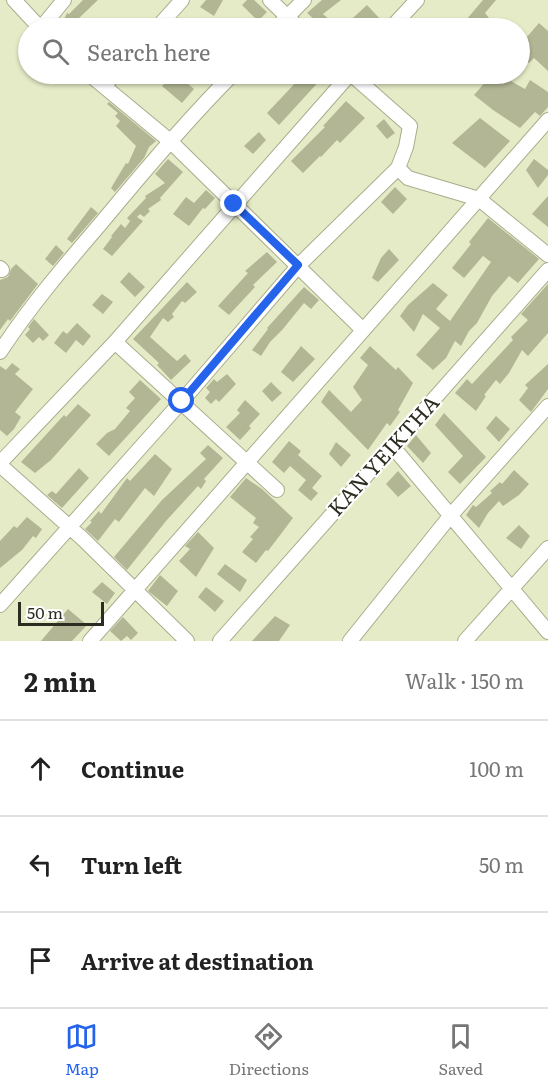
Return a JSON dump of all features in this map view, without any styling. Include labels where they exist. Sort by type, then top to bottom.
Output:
[{"type":"street","points":[[14,0],[31,18]]},
{"type":"street","points":[[49,18],[64,0]]},
{"type":"street","points":[[166,18],[182,0]]},
{"type":"street","points":[[270,0],[287,18],[304,0]]},
{"type":"street","points":[[400,18],[417,0]]},
{"type":"street","points":[[102,84],[170,141],[363,330]]},
{"type":"street","points":[[0,352],[56,276],[170,141],[223,84]]},
{"type":"street","points":[[187,641],[70,527],[0,464],[115,342],[341,84]]},
{"type":"street","points":[[0,605],[182,401],[298,265],[398,168],[406,147],[410,126],[362,84]]},
{"type":"street","points":[[90,641],[548,120]]},
{"type":"street","points":[[398,168],[408,178],[478,199],[548,255]]},
{"type":"street","name":"KAN YEIKTHA","points":[[220,641],[548,270]]},
{"type":"street","points":[[115,342],[277,490]]},
{"type":"street","points":[[350,641],[451,514],[548,406]]},
{"type":"street","points":[[393,447],[548,632]]},
{"type":"street","points":[[465,641],[548,548]]},
{"type":"building","points":[[83,0],[98,0],[79,18],[65,18],[67,13],[69,14]]},
{"type":"building","points":[[206,0],[223,0],[214,16],[200,7]]},
{"type":"building","points":[[247,0],[254,0],[267,12],[261,18],[255,18],[242,5]]},
{"type":"building","points":[[322,0],[341,0],[323,14],[328,18],[313,18],[307,13]]},
{"type":"building","points":[[483,0],[496,0],[485,13],[489,18],[468,18]]},
{"type":"building","points":[[367,5],[379,18],[353,18]]},
{"type":"building","points":[[539,23],[548,31],[548,71],[534,58],[530,62],[530,33]]},
{"type":"building","points":[[530,80],[548,92],[548,107],[540,116],[535,112],[520,128],[474,95],[484,84],[516,84],[525,89],[530,84]]},
{"type":"building","points":[[164,84],[188,84],[194,89],[182,103],[162,86]]},
{"type":"building","points":[[294,84],[317,84],[279,125],[267,113]]},
{"type":"building","points":[[346,101],[365,118],[340,143],[337,140],[303,173],[291,161],[325,127],[323,126]]},
{"type":"building","points":[[109,102],[156,141],[115,192],[111,188],[126,163],[128,164],[136,146],[116,126],[120,121],[115,116],[118,113],[107,104]]},
{"type":"building","points":[[480,118],[510,141],[485,168],[452,143]]},
{"type":"building","points":[[384,119],[395,133],[387,139],[376,126]]},
{"type":"building","points":[[259,132],[266,140],[253,154],[244,146]]},
{"type":"building","points":[[168,159],[183,172],[160,198],[161,200],[148,209],[150,211],[144,217],[140,214],[137,217],[143,221],[112,256],[103,249],[121,224],[125,228],[131,220],[127,218],[146,198],[145,196],[165,183],[155,174]]},
{"type":"building","points":[[534,159],[548,170],[548,175],[538,188],[526,170]]},
{"type":"building","points":[[395,187],[407,199],[393,214],[381,202]]},
{"type":"building","points":[[206,190],[215,198],[205,209],[203,208],[189,226],[173,214],[186,197],[194,203]]},
{"type":"building","points":[[548,196],[548,227],[532,214]]},
{"type":"building","points":[[91,207],[98,213],[72,243],[67,239]]},
{"type":"building","points":[[488,218],[539,259],[518,283],[509,276],[492,296],[461,346],[455,341],[446,358],[433,370],[416,355],[440,328],[423,314],[414,332],[400,316],[408,305],[433,283],[448,295],[436,309],[450,321],[491,262],[483,256],[464,278],[452,268]]},
{"type":"building","points":[[56,245],[64,253],[53,266],[45,259]]},
{"type":"building","points":[[389,249],[399,260],[378,282],[372,278],[381,258]]},
{"type":"building","points":[[267,252],[277,262],[253,285],[255,287],[229,315],[218,306],[248,273],[245,271]]},
{"type":"building","points":[[16,264],[38,284],[10,321],[8,319],[0,330],[0,280],[8,277]]},
{"type":"building","points":[[129,272],[145,287],[135,297],[120,282]]},
{"type":"building","points":[[187,282],[197,292],[185,303],[182,301],[172,314],[174,317],[168,322],[163,318],[150,337],[177,361],[185,354],[191,361],[171,380],[157,365],[159,363],[133,339]]},
{"type":"building","points":[[548,284],[548,333],[528,356],[522,350],[509,373],[500,384],[496,380],[484,395],[486,396],[476,411],[455,393],[467,379],[472,384],[513,340],[511,337],[528,320],[521,314]]},
{"type":"building","points":[[304,287],[319,300],[311,309],[304,303],[270,342],[261,356],[252,350],[267,328]]},
{"type":"building","points":[[102,294],[113,302],[103,314],[92,305]]},
{"type":"building","points":[[34,319],[49,335],[43,341],[39,337],[33,343],[25,335]]},
{"type":"building","points":[[77,323],[91,336],[83,346],[76,340],[66,353],[54,343],[63,331],[67,334]]},
{"type":"building","points":[[301,346],[315,359],[293,382],[281,372]]},
{"type":"building","points":[[370,346],[396,370],[398,367],[413,383],[398,410],[400,412],[390,426],[387,423],[368,450],[321,402],[329,390],[351,412],[362,400],[353,387],[368,365],[360,358]]},
{"type":"building","points":[[12,363],[20,369],[15,374],[33,389],[15,412],[21,417],[7,436],[0,430],[0,366],[6,370]]},
{"type":"building","points":[[548,364],[548,389],[531,412],[519,400],[528,388],[525,385]]},
{"type":"building","points":[[227,374],[236,384],[219,402],[216,399],[211,404],[205,398],[210,392],[206,388],[214,379],[217,382]]},
{"type":"building","points":[[140,380],[161,399],[109,456],[96,444],[107,433],[115,429],[130,411],[126,408],[135,398],[129,392]]},
{"type":"building","points":[[271,382],[282,393],[272,402],[262,391]]},
{"type":"building","points":[[245,400],[260,414],[240,440],[226,427],[240,413],[237,410]]},
{"type":"building","points":[[78,404],[91,415],[51,460],[35,473],[21,462],[64,415],[66,417]]},
{"type":"building","points":[[444,413],[486,457],[460,484],[448,472],[463,456],[435,425]]},
{"type":"building","points":[[496,416],[510,429],[499,442],[486,428]]},
{"type":"building","points":[[416,435],[431,453],[423,463],[407,446]]},
{"type":"building","points":[[289,441],[301,451],[298,455],[322,476],[312,488],[318,493],[311,501],[298,490],[306,480],[290,466],[284,473],[272,462]]},
{"type":"building","points":[[336,442],[351,455],[341,467],[329,454]]},
{"type":"building","points":[[208,445],[223,458],[204,479],[206,481],[201,489],[198,486],[166,521],[127,570],[114,557],[162,500],[206,459],[200,453]]},
{"type":"building","points":[[155,454],[172,469],[154,496],[145,488],[119,522],[115,519],[98,541],[85,529],[92,522],[90,521],[99,511],[101,514],[127,478],[130,481]]},
{"type":"building","points":[[79,468],[89,478],[62,508],[47,495],[52,491],[56,494]]},
{"type":"building","points":[[514,470],[529,484],[519,495],[503,506],[499,501],[479,528],[466,515],[473,505],[476,507]]},
{"type":"building","points":[[398,471],[411,486],[398,497],[386,484]]},
{"type":"building","points":[[246,478],[262,489],[293,518],[256,563],[242,552],[253,539],[250,537],[259,527],[253,523],[256,518],[230,497]]},
{"type":"building","points":[[27,517],[42,529],[36,538],[33,536],[22,550],[0,568],[0,541],[14,526],[17,528]]},
{"type":"building","points":[[519,525],[530,536],[521,549],[506,538]]},
{"type":"building","points":[[198,532],[214,548],[196,577],[179,561],[190,549],[185,546]]},
{"type":"building","points":[[225,564],[247,580],[240,592],[217,574]]},
{"type":"building","points":[[160,575],[178,591],[167,606],[148,591]]},
{"type":"building","points":[[102,582],[115,593],[107,604],[92,592]]},
{"type":"building","points":[[206,587],[224,601],[215,612],[198,597]]},
{"type":"building","points":[[68,609],[87,625],[72,641],[41,641]]},
{"type":"building","points":[[275,616],[290,625],[279,641],[252,641]]},
{"type":"building","points":[[123,617],[138,633],[131,640],[127,636],[121,641],[110,631]]},
{"type":"route","points":[[182,401],[298,265],[234,204]]}]
